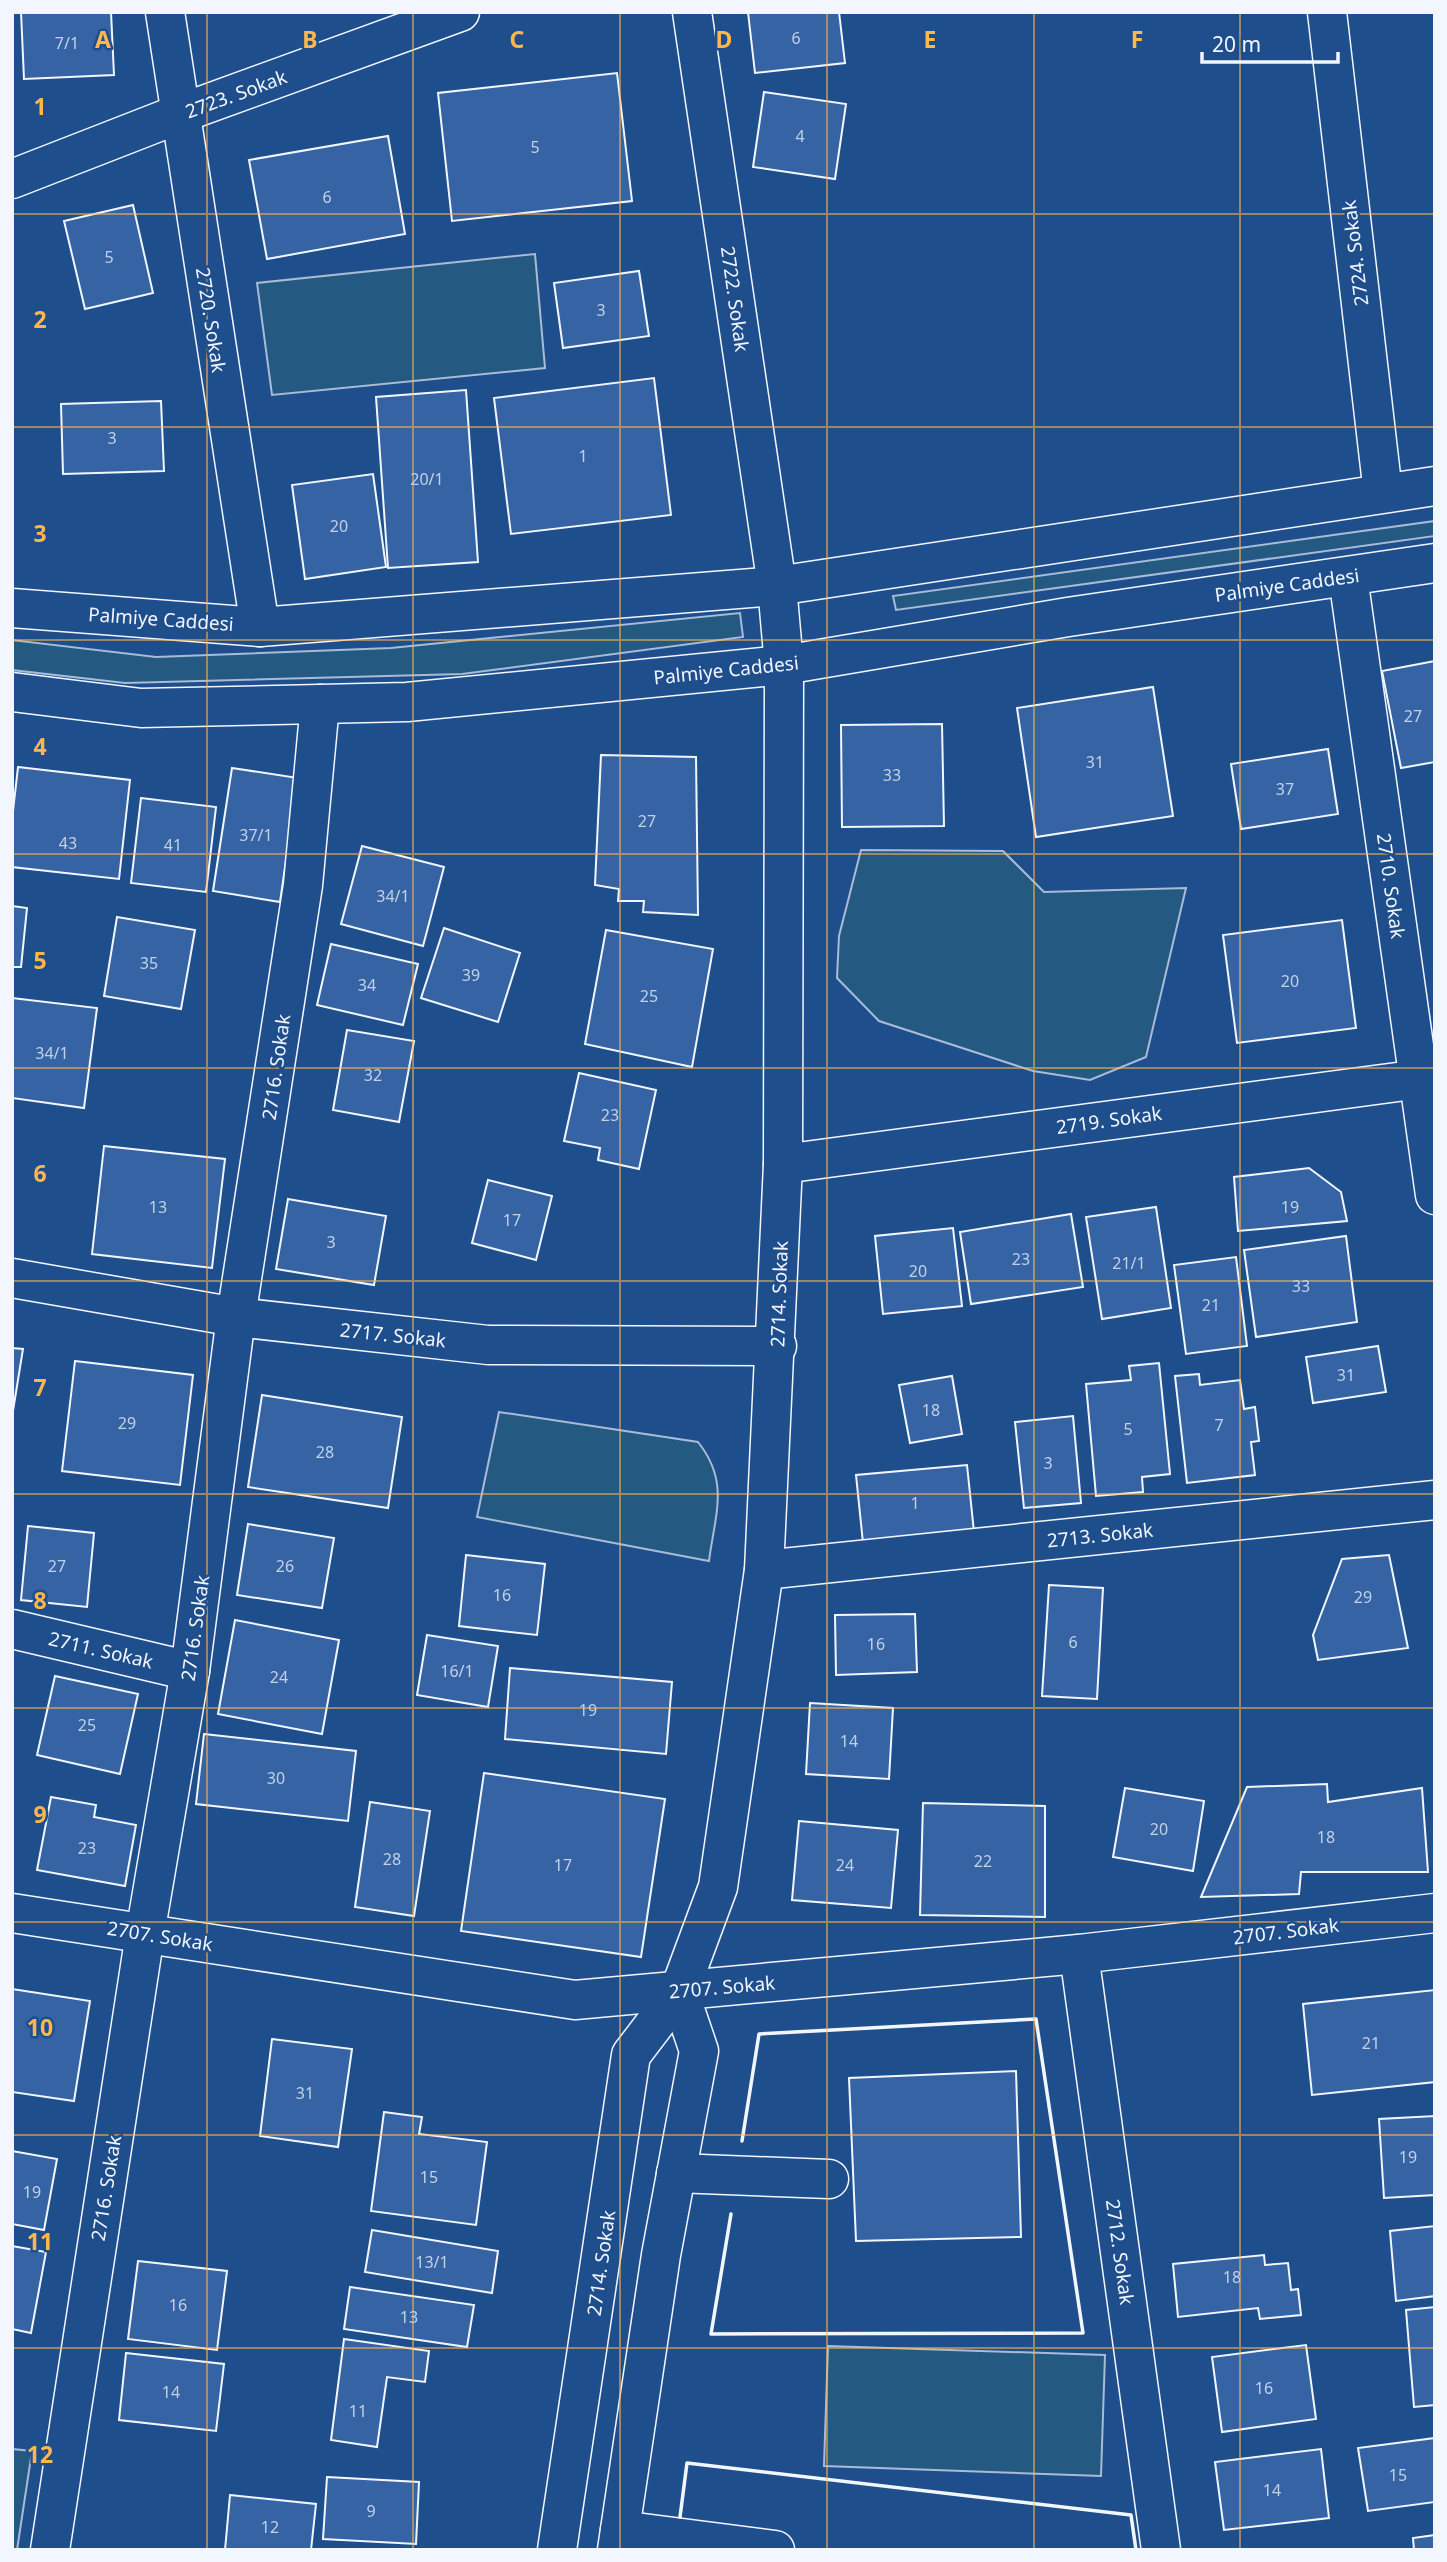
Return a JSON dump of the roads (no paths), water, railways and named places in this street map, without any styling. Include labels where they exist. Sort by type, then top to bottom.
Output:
[{"type":"street","name":"2720. Sokak","points":[[165,12],[260,627]]},
{"type":"street","name":"2723. Sokak","points":[[12,179],[179,114],[460,12]]},
{"type":"street","name":"2722. Sokak","points":[[692,12],[777,586]]},
{"type":"street","name":"2724. Sokak","points":[[1327,12],[1383,493]]},
{"type":"street","name":"Palmiye Caddesi","points":[[12,608],[260,627],[777,586],[1435,486]]},
{"type":"street","name":"Palmiye Caddesi","points":[[12,692],[141,708],[407,702],[784,665],[1068,617],[1435,563]]},
{"type":"street","name":"2710. Sokak","points":[[1348,577],[1426,1078],[1435,1195]]},
{"type":"street","name":"2714. Sokak","points":[[557,2550],[631,2055],[679,1992],[718,1887],[764,1570],[777,1346],[783,1164],[784,665],[777,586]]},
{"type":"street","name":"2716. Sokak","points":[[51,2550],[145,1934],[190,1671],[236,1317],[303,885],[320,704]]},
{"type":"street","name":"2719. Sokak","points":[[783,1164],[1426,1078]]},
{"type":"street","name":"2717. Sokak","points":[[12,1278],[236,1317],[488,1345],[777,1346]]},
{"type":"street","name":"2713. Sokak","points":[[764,1570],[1435,1500]]},
{"type":"street","name":"2711. Sokak","points":[[12,1629],[190,1671]]},
{"type":"street","name":"2707. Sokak","points":[[12,1913],[575,2000],[1079,1954],[1435,1913]]},
{"type":"street","name":"2712. Sokak","points":[[1079,1954],[1161,2550]]},
{"type":"street","points":[[679,1992],[699,2050],[661,2255],[619,2540],[775,2550]]},
{"type":"street","points":[[676,2173],[829,2179]]}]
